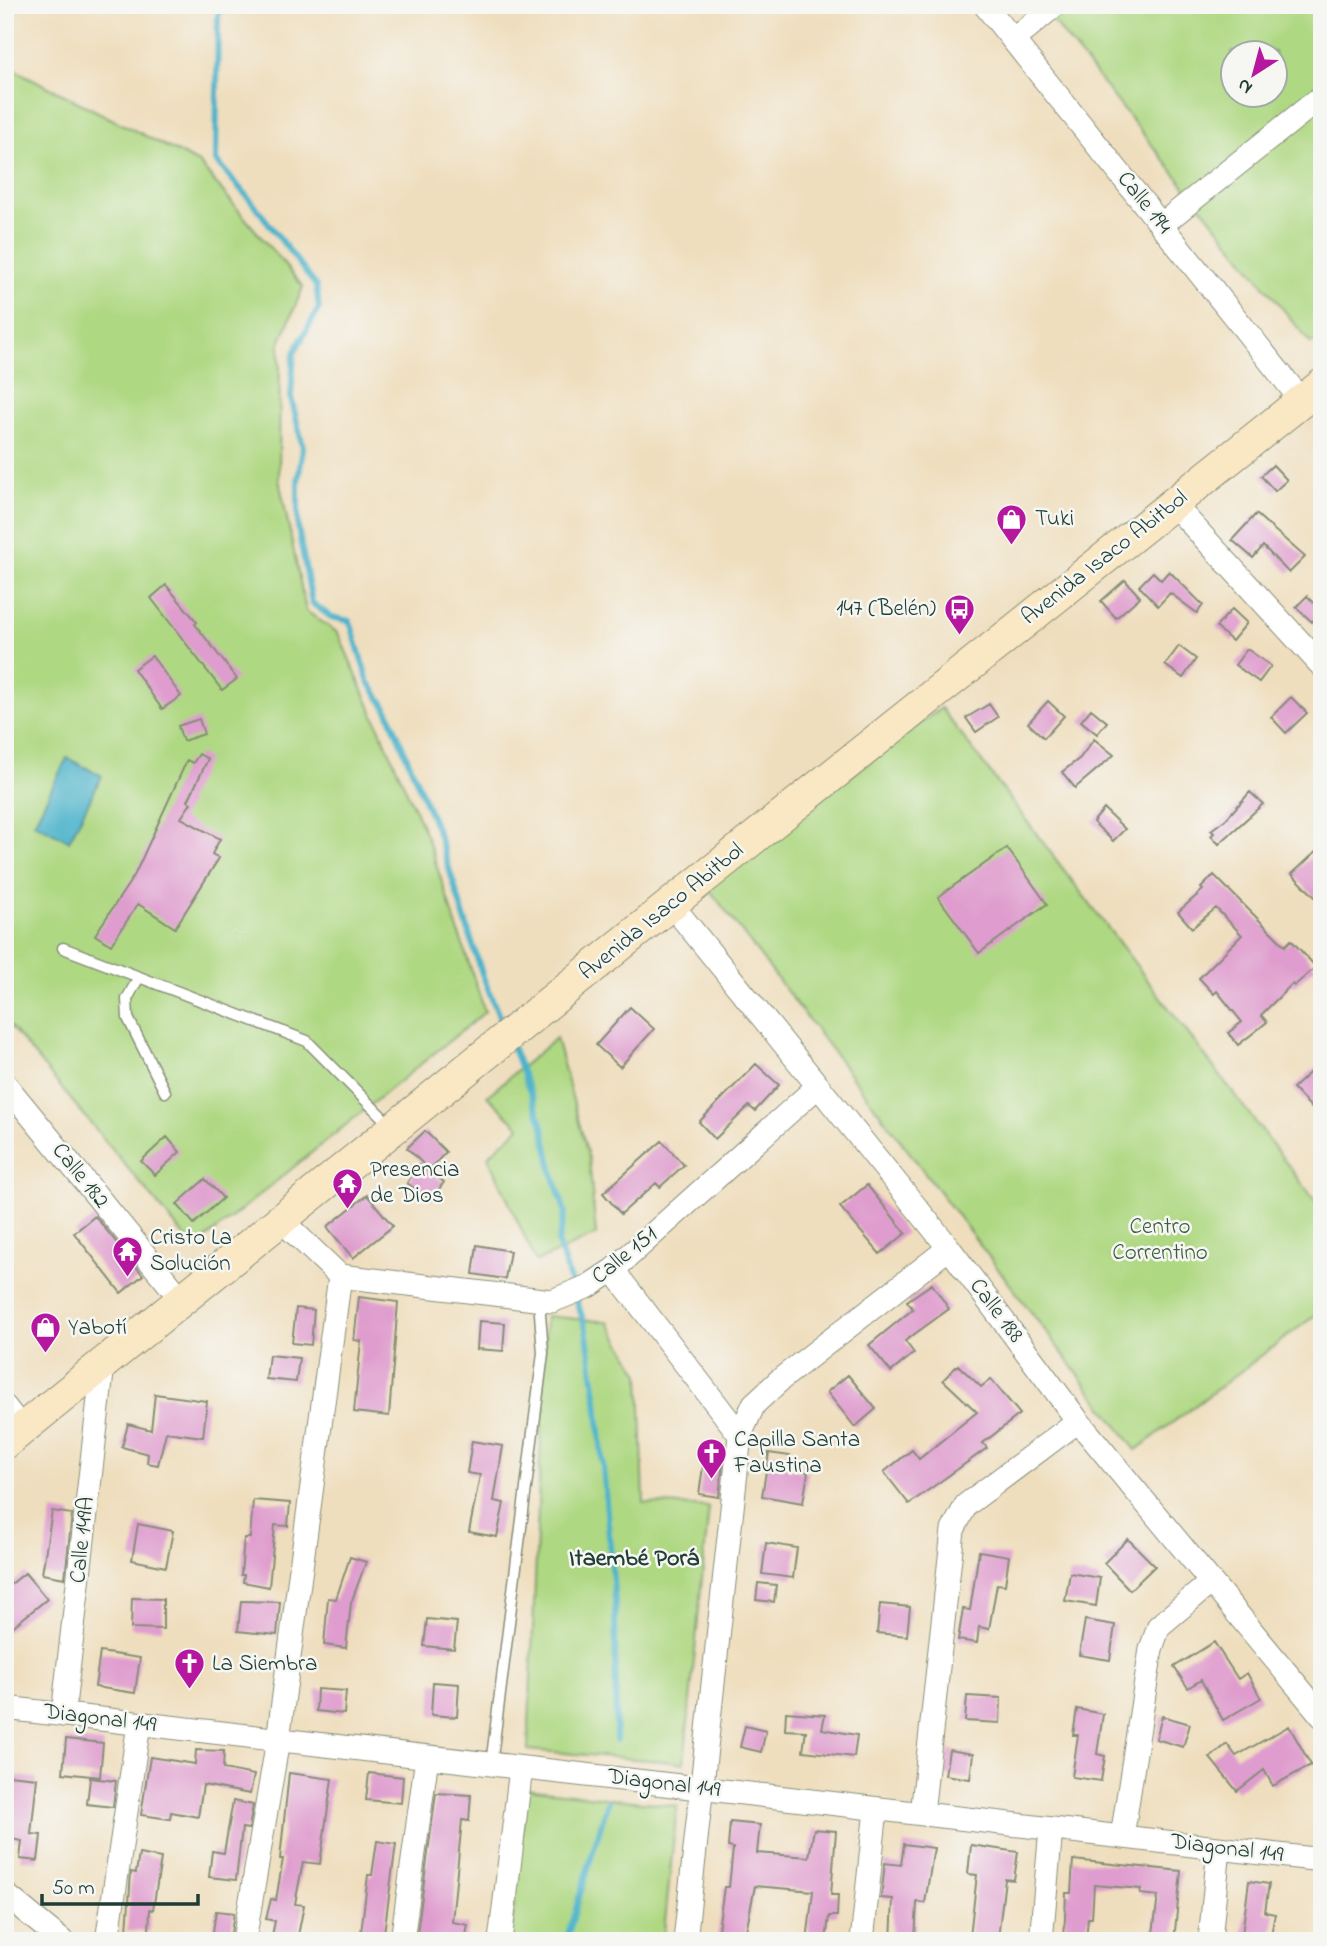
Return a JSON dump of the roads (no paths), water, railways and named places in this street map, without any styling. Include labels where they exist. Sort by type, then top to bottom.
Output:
[{"type":"main road","name":"Avenida Isaco Abitbol","points":[[11,1426],[103,1364],[671,904],[1312,393]]},
{"type":"street","name":"Calle 194","points":[[985,5],[1161,225],[1312,393]]},
{"type":"street","points":[[1013,40],[1055,5]]},
{"type":"street","points":[[1161,225],[1315,102]]},
{"type":"street","points":[[1174,505],[1322,666]]},
{"type":"street","name":"Calle 188","points":[[671,904],[949,1248],[1078,1421],[1322,1717]]},
{"type":"street","name":"Calle 182","points":[[5,1084],[182,1300]]},
{"type":"street","name":"Calle 151","points":[[340,1276],[545,1301],[589,1286],[613,1270],[817,1087]]},
{"type":"street","points":[[244,1941],[278,1740],[340,1276],[281,1220]]},
{"type":"street","points":[[685,1941],[700,1788],[740,1455],[740,1435],[754,1404],[781,1379],[949,1248]]},
{"type":"street","points":[[613,1270],[740,1435]]},
{"type":"street","name":"Calle 149A","points":[[63,1715],[103,1364]]},
{"type":"street","points":[[922,1814],[953,1530],[966,1505],[1078,1421]]},
{"type":"street","points":[[1122,1837],[1151,1649],[1159,1626],[1210,1583]]},
{"type":"street","name":"Diagonal 149","points":[[5,1709],[1322,1860]]},
{"type":"street","points":[[107,1941],[139,1724]]},
{"type":"street","points":[[402,1941],[428,1757]]},
{"type":"street","points":[[500,1941],[521,1768]]},
{"type":"street","points":[[862,1941],[876,1809]]},
{"type":"street","points":[[1041,1941],[1051,1829]]},
{"type":"street","points":[[1210,1941],[1219,1848]]},
{"type":"street","points":[[5,1895],[62,1941]]},
{"type":"lane","points":[[63,948],[307,1041],[393,1129]]},
{"type":"lane","points":[[139,977],[127,999],[128,1018],[166,1092]]},
{"type":"lane","points":[[491,1765],[543,1353],[545,1301]]},
{"type":"water","points":[[67,758],[102,776],[69,841],[34,823]]},
{"type":"waterway","points":[[221,5],[218,16],[216,161],[253,203],[316,286],[319,308],[294,353],[291,397],[303,447],[298,482],[298,528],[312,603],[331,617],[350,621],[368,681],[387,709],[438,833],[482,974],[503,1026]]},
{"type":"waterway","points":[[512,1046],[542,1123],[553,1174],[565,1212],[558,1243],[586,1329],[597,1400],[615,1602],[616,1740]]},
{"type":"waterway","points":[[566,1941],[608,1802]]},
{"type":"place","name":"Tuki","points":[[1012,546]]},
{"type":"place","name":"147 (Belén)","points":[[959,636]]},
{"type":"place","name":"Presencia de Dios","points":[[347,1210]]},
{"type":"place","name":"Cristo La Solución","points":[[127,1278]]},
{"type":"place","name":"Yabotí","points":[[45,1355]]},
{"type":"place","name":"Capilla Santa Faustina","points":[[711,1480]]},
{"type":"place","name":"La Siembra","points":[[189,1691]]},
{"type":"district","name":"Itaembé Porá","points":[[634,1559]]},
{"type":"park label","name":"Centro Correntino","points":[[1160,1240]]}]
